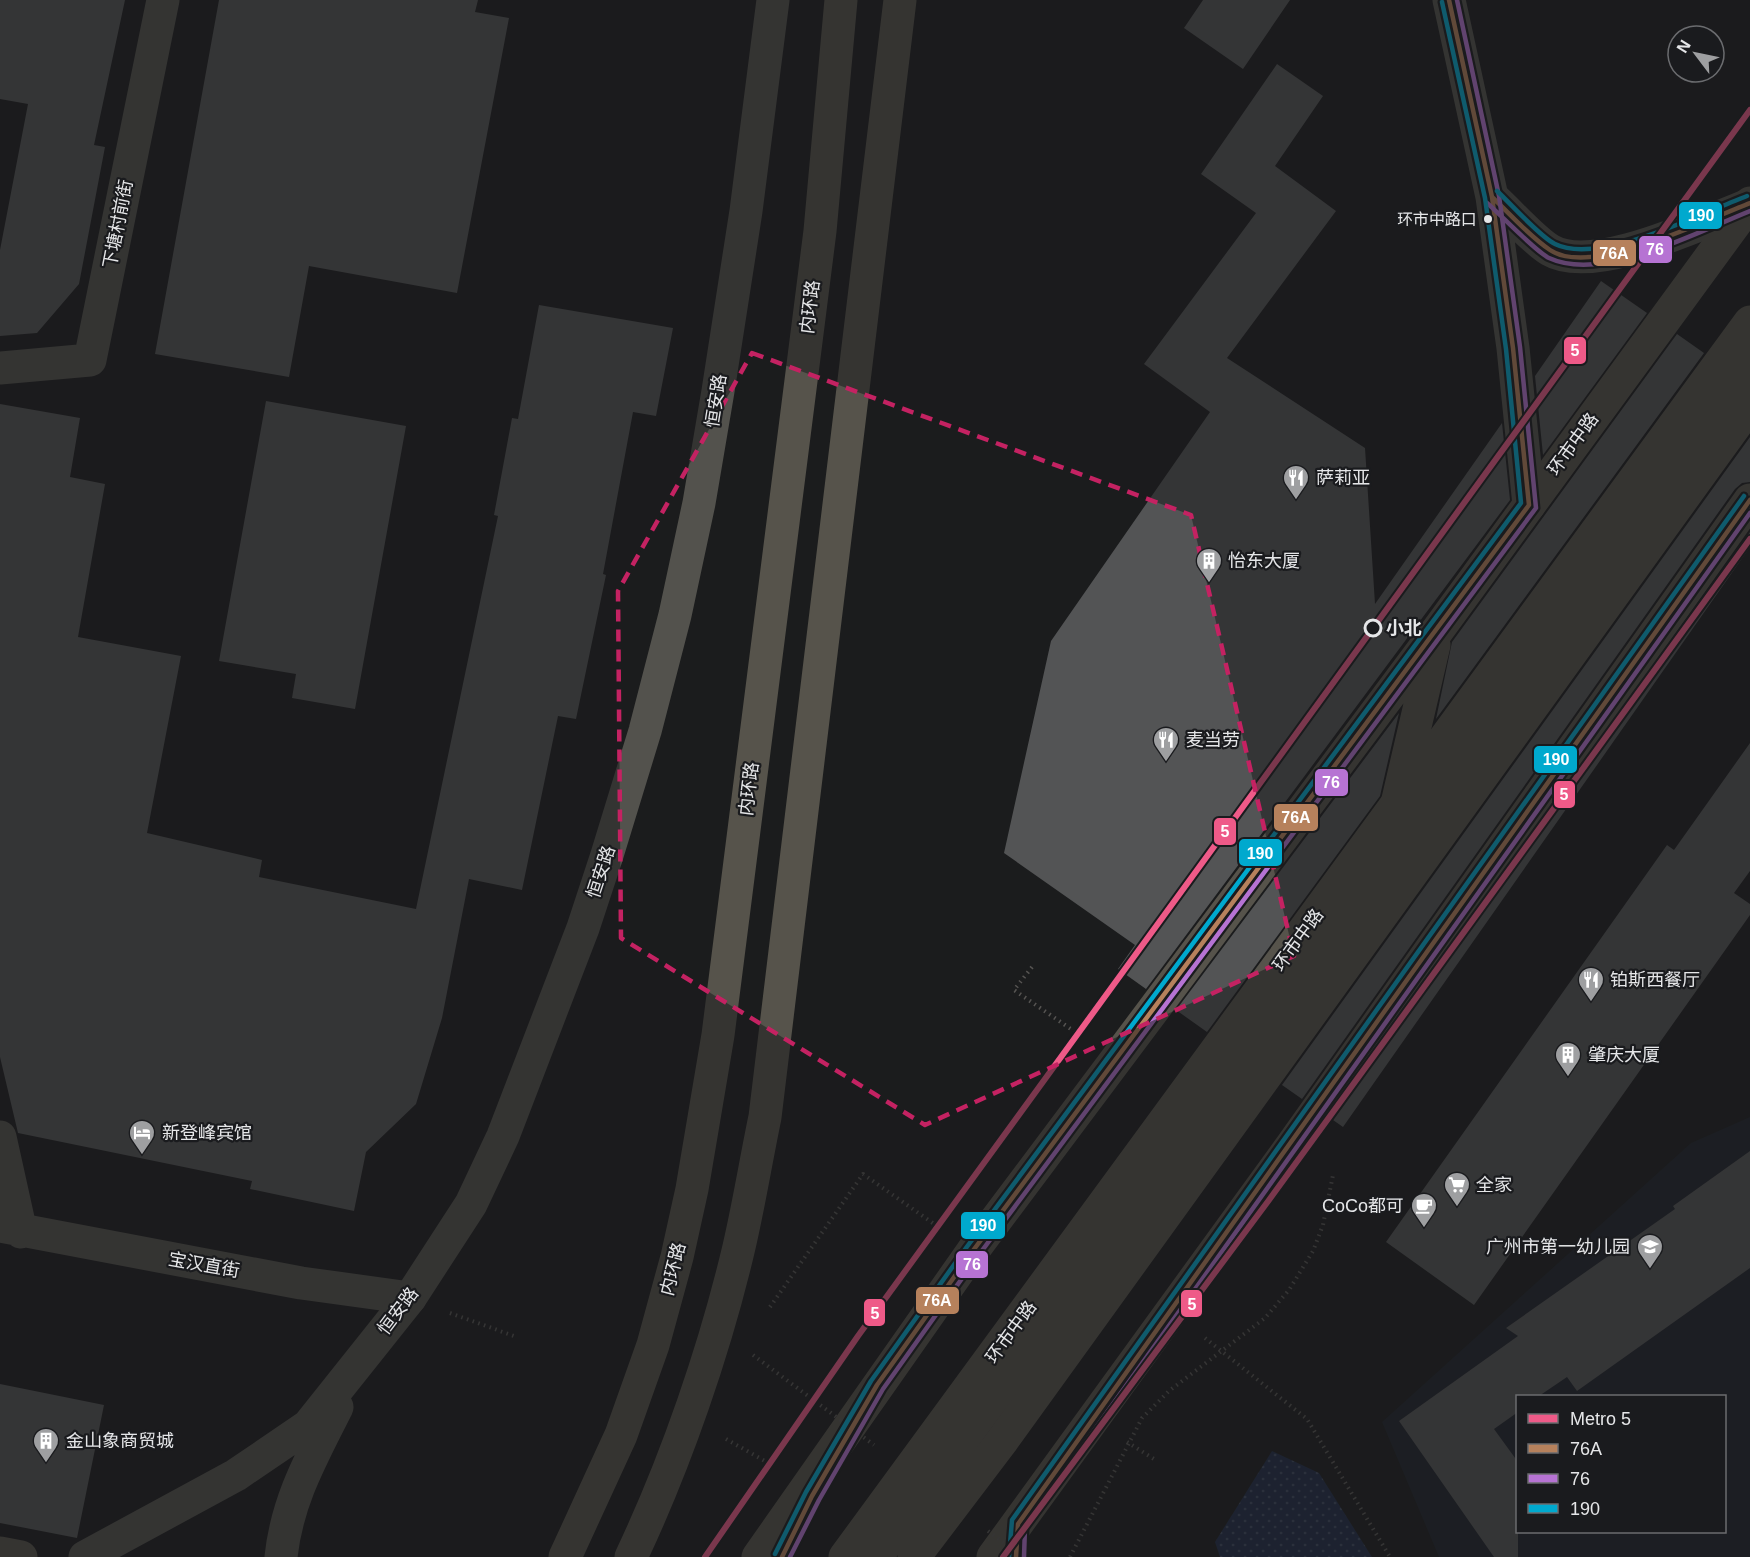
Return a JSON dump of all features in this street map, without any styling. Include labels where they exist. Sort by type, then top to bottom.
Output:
[{"type":"highway","name":"内环路","points":[[565,1557],[621,1435],[653,1345],[677,1257],[692,1189],[718,1035],[820,231],[841,0]]},
{"type":"highway","points":[[631,1557],[652,1512],[711,1346],[739,1248],[765,1117],[900,0]]},
{"type":"highway","name":"环市中路","points":[[758,1557],[972,1251],[1437,631],[1749,204]]},
{"type":"highway","name":"环市中路","points":[[845,1557],[1750,322]]},
{"type":"highway","points":[[876,1557],[1382,871],[1750,361]]},
{"type":"highway","points":[[914,1557],[1002,1441],[1750,405]]},
{"type":"highway","points":[[990,1543],[1018,1524],[1750,500]]},
{"type":"highway","points":[[1382,871],[1437,631]]},
{"type":"highway","points":[[782,1557],[812,1496],[877,1385]]},
{"type":"highway","points":[[1016,1557],[1018,1524]]},
{"type":"highway","points":[[0,1553],[21,1557]]},
{"type":"street","name":"下塘村前街","points":[[0,368],[90,360],[163,0]]},
{"type":"street","name":"恒安路","points":[[85,1557],[237,1475],[308,1426],[410,1298],[471,1204],[503,1136],[582,928],[645,731],[675,615],[699,503],[744,223],[773,0]]},
{"type":"street","points":[[1449,0],[1492,197],[1513,348],[1529,504]]},
{"type":"street","points":[[1492,197],[1551,251],[1585,259],[1618,254],[1749,204]]},
{"type":"street","points":[[0,1137],[10,1229]]},
{"type":"street","name":"宝汉直街","points":[[10,1229],[301,1283],[410,1298]]},
{"type":"street","points":[[281,1557],[285,1526],[297,1487],[360,1362]]},
{"type":"path","points":[[1032,967],[1014,990],[1115,1060]]},
{"type":"path","points":[[769,1308],[863,1174],[972,1251]]},
{"type":"path","points":[[1070,1557],[1142,1418],[1169,1391],[1265,1318],[1289,1290],[1313,1251],[1323,1225],[1333,1175]]},
{"type":"path","points":[[410,1298],[514,1336]]},
{"type":"path","points":[[1171,1312],[1307,1419],[1390,1557]]},
{"type":"path","points":[[752,1354],[883,1452]]},
{"type":"path","points":[[990,1543],[1024,1557]]},
{"type":"highlighted area","points":[[752,353],[1191,515],[1294,956],[925,1125],[621,938],[618,591]]},
{"type":"shaded area","name":"广州市第一幼儿园","points":[[1750,1117],[1750,1557],[1439,1557],[1382,1422],[1691,1143]]},
{"type":"shaded area","points":[[1272,1451],[1319,1473],[1372,1557],[1220,1557],[1215,1542]]},
{"type":"building","points":[[0,0],[125,0],[94,145],[105,147],[79,284],[37,333],[0,336],[0,250],[28,104],[0,99]]},
{"type":"building","points":[[219,0],[478,0],[475,12],[509,18],[457,293],[309,266],[289,377],[155,354]]},
{"type":"building","points":[[1203,0],[1290,0],[1243,69],[1184,28]]},
{"type":"building","points":[[1277,64],[1323,96],[1275,166],[1336,211],[1227,358],[1365,448],[1375,604],[1502,423],[1510,500],[1146,989],[1118,969],[1135,945],[1004,853],[1051,641],[1210,412],[1144,364],[1256,213],[1201,174]]},
{"type":"building","points":[[1601,281],[1647,313],[1543,455],[1535,376]]},
{"type":"building","points":[[539,305],[673,328],[656,416],[633,412],[603,574],[606,575],[576,719],[558,716],[522,890],[469,879],[442,1018],[416,1104],[366,1152],[354,1211],[250,1189],[252,1181],[18,1133],[0,1057],[0,404],[80,418],[70,477],[105,484],[78,637],[181,656],[147,833],[262,860],[259,877],[416,909],[498,516],[494,515],[512,418],[518,419]]},
{"type":"building","points":[[1677,334],[1704,353],[1436,719],[1452,642]]},
{"type":"building","points":[[266,401],[406,426],[355,709],[292,698],[296,674],[219,661]]},
{"type":"building","points":[[1750,437],[1750,482],[1742,483],[1735,489],[1302,1099],[1282,1085]]},
{"type":"building","points":[[1750,532],[1750,547],[1343,1127],[1333,1120]]},
{"type":"building","points":[[1399,713],[1380,796],[1207,1032],[1176,1010]]},
{"type":"building","name":"肇庆大厦","points":[[1750,743],[1750,871],[1734,893],[1750,904],[1750,915],[1474,1305],[1386,1242],[1667,845],[1674,850]]},
{"type":"building","points":[[1750,1151],[1750,1268],[1577,1391],[1567,1377],[1540,1395],[1516,1395],[1516,1413],[1494,1429],[1516,1459],[1518,1557],[1494,1557],[1399,1421],[1518,1336],[1506,1328],[1675,1209],[1673,1206]]},
{"type":"building","name":"金山象商贸城","points":[[0,1384],[104,1405],[77,1538],[0,1523]]},
{"type":"metro line","name":"5","points":[[705,1557],[858,1336],[1750,110]]},
{"type":"metro line","name":"5","points":[[1003,1557],[1269,1200],[1750,539]]},
{"type":"transit line","name":"76A","points":[[782,1557],[812,1496],[877,1385],[972,1252],[1529,505],[1513,348],[1492,197],[1449,0]]},
{"type":"transit line","name":"76","points":[[790,1557],[819,1500],[883,1389],[978,1256],[1536,508],[1520,347],[1499,196],[1457,0]]},
{"type":"transit line","name":"190","points":[[775,1554],[806,1492],[871,1381],[966,1248],[1521,503],[1506,349],[1485,198],[1442,2]]},
{"type":"transit line","name":"190","points":[[1497,191],[1549,240],[1574,249],[1597,248],[1651,235],[1747,196]]},
{"type":"transit line","name":"76A","points":[[1492,197],[1542,244],[1550,250],[1569,257],[1593,257],[1620,252],[1678,233],[1750,203]]},
{"type":"transit line","name":"76","points":[[1487,203],[1543,254],[1571,264],[1596,264],[1650,252],[1750,211]]},
{"type":"transit line","name":"190","points":[[1009,1557],[1012,1520],[1744,496]]},
{"type":"transit line","name":"76A","points":[[1016,1557],[1018,1524],[1750,500]]},
{"type":"transit line","name":"76","points":[[1024,1557],[1025,1527],[1750,513]]},
{"type":"place","name":"环市中路口","points":[[1488,219]]},
{"type":"place","name":"萨莉亚","points":[[1296,501]]},
{"type":"place","name":"怡东大厦","points":[[1209,584]]},
{"type":"place","name":"小北","points":[[1373,628]]},
{"type":"place","name":"麦当劳","points":[[1166,763]]},
{"type":"place","name":"铂斯西餐厅","points":[[1591,1003]]},
{"type":"place","name":"肇庆大厦","points":[[1568,1078]]},
{"type":"place","name":"新登峰宾馆","points":[[142,1156]]},
{"type":"place","name":"全家","points":[[1457,1208]]},
{"type":"place","name":"CoCo都可","points":[[1424,1229]]},
{"type":"place","name":"广州市第一幼儿园","points":[[1650,1270]]},
{"type":"place","name":"金山象商贸城","points":[[46,1464]]}]
